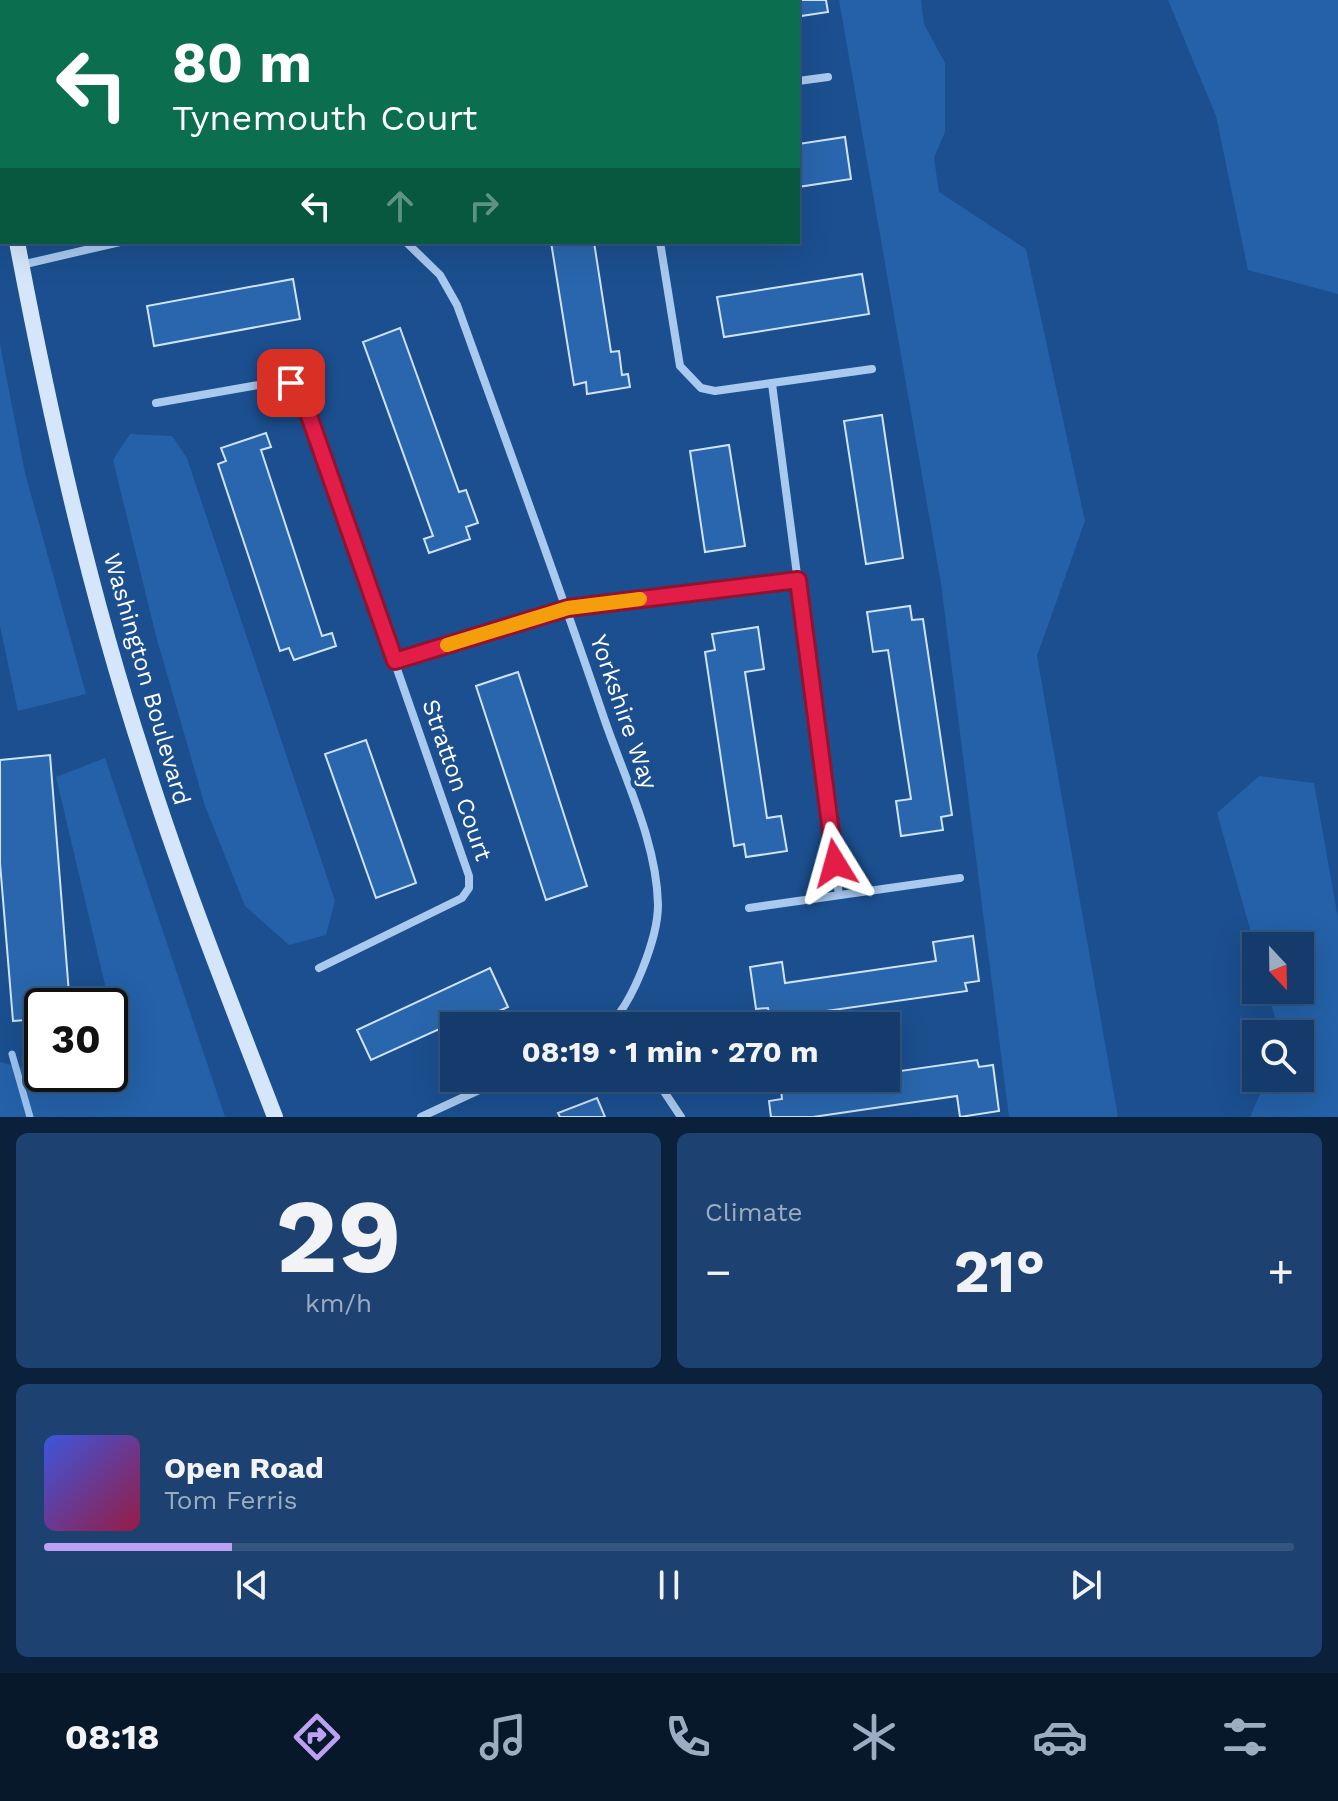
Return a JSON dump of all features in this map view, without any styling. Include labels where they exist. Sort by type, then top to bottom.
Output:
[{"type":"street","points":[[800,81],[828,77]]},
{"type":"street","name":"Washington Boulevard","points":[[17,244],[81,536],[142,755],[178,863],[275,1117]]},
{"type":"street","points":[[21,265],[111,244]]},
{"type":"street","name":"Yorkshire Way","points":[[408,244],[440,275],[457,305],[568,608],[654,874],[658,908],[651,941],[622,1012]]},
{"type":"street","points":[[660,244],[680,366],[689,379],[701,388],[715,391],[872,369]]},
{"type":"street","name":"Stratton Court","points":[[156,403],[281,381],[291,383],[300,390],[469,876],[469,888],[462,898],[319,968]]},
{"type":"street","points":[[772,384],[839,895]]},
{"type":"street","points":[[395,661],[568,608],[798,580]]},
{"type":"street","points":[[749,908],[960,878]]},
{"type":"street","points":[[421,1117],[475,1092]]},
{"type":"street","points":[[664,1092],[681,1117]]},
{"type":"shaded area","points":[[839,0],[921,0],[924,24],[945,63],[945,132],[934,158],[939,192],[1026,249],[1085,521],[1037,656],[1118,1117],[1009,1117],[941,584]]},
{"type":"shaded area","points":[[1168,0],[1338,0],[1338,294],[1248,270],[1216,116]]},
{"type":"shaded area","points":[[0,344],[25,473],[86,694],[18,711],[0,626]]},
{"type":"shaded area","points":[[130,434],[172,436],[187,458],[335,901],[326,935],[289,945],[245,906],[205,806],[156,636],[113,460]]},
{"type":"shaded area","points":[[105,758],[225,1117],[0,1117],[0,1062],[24,1068],[24,1092],[128,1092],[128,988],[106,988],[56,777]]},
{"type":"shaded area","points":[[1259,776],[1314,783],[1338,918],[1338,1117],[1250,1117],[1261,1092],[1314,1092],[1314,1020],[1276,1020],[1271,1004],[1314,1004],[1314,932],[1251,932],[1217,813]]},
{"type":"building","points":[[800,0],[826,0],[828,12],[801,16]]},
{"type":"building","points":[[845,137],[851,179],[800,187],[800,144]]},
{"type":"building","points":[[551,244],[594,244],[611,352],[619,351],[622,375],[628,374],[630,387],[587,394],[586,382],[574,385]]},
{"type":"building","points":[[862,274],[869,314],[724,337],[717,297]]},
{"type":"building","points":[[293,279],[300,319],[154,346],[147,306]]},
{"type":"building","points":[[400,328],[459,492],[466,490],[478,523],[466,527],[470,539],[429,553],[424,539],[433,536],[363,342]]},
{"type":"building","points":[[882,415],[903,558],[866,564],[844,421]]},
{"type":"building","points":[[266,433],[271,447],[261,450],[322,636],[332,633],[336,646],[294,660],[289,648],[280,651],[218,464],[226,461],[221,448]]},
{"type":"building","points":[[729,445],[745,546],[705,552],[690,451]]},
{"type":"building","points":[[910,606],[912,620],[923,619],[952,815],[941,817],[943,830],[901,836],[896,801],[911,799],[888,650],[873,652],[867,612]]},
{"type":"building","points":[[758,627],[764,669],[745,672],[767,818],[781,816],[787,851],[746,857],[744,844],[734,846],[705,652],[715,650],[712,634]]},
{"type":"building","points":[[518,672],[587,886],[546,900],[476,686]]},
{"type":"building","points":[[366,740],[416,883],[376,898],[325,754]]},
{"type":"building","points":[[50,755],[69,988],[24,988],[24,1020],[13,1021],[0,863],[0,760]]},
{"type":"building","points":[[973,936],[979,981],[965,983],[967,991],[819,1012],[756,1009],[750,967],[782,962],[785,983],[936,961],[933,942]]},
{"type":"building","points":[[490,968],[508,1007],[497,1012],[440,1012],[440,1029],[371,1060],[357,1030]]},
{"type":"building","points":[[977,1060],[979,1067],[993,1065],[999,1111],[960,1117],[957,1096],[813,1117],[771,1117],[769,1101],[782,1099],[781,1092],[900,1092],[900,1071]]},
{"type":"building","points":[[597,1098],[605,1117],[560,1117],[558,1113]]},
{"type":"waterway","points":[[12,1054],[30,1117]]},
{"type":"slow traffic","points":[[447,645],[568,608],[640,599]]},
{"type":"route","points":[[291,383],[300,390],[395,661],[568,608],[798,580],[835,863]]}]
